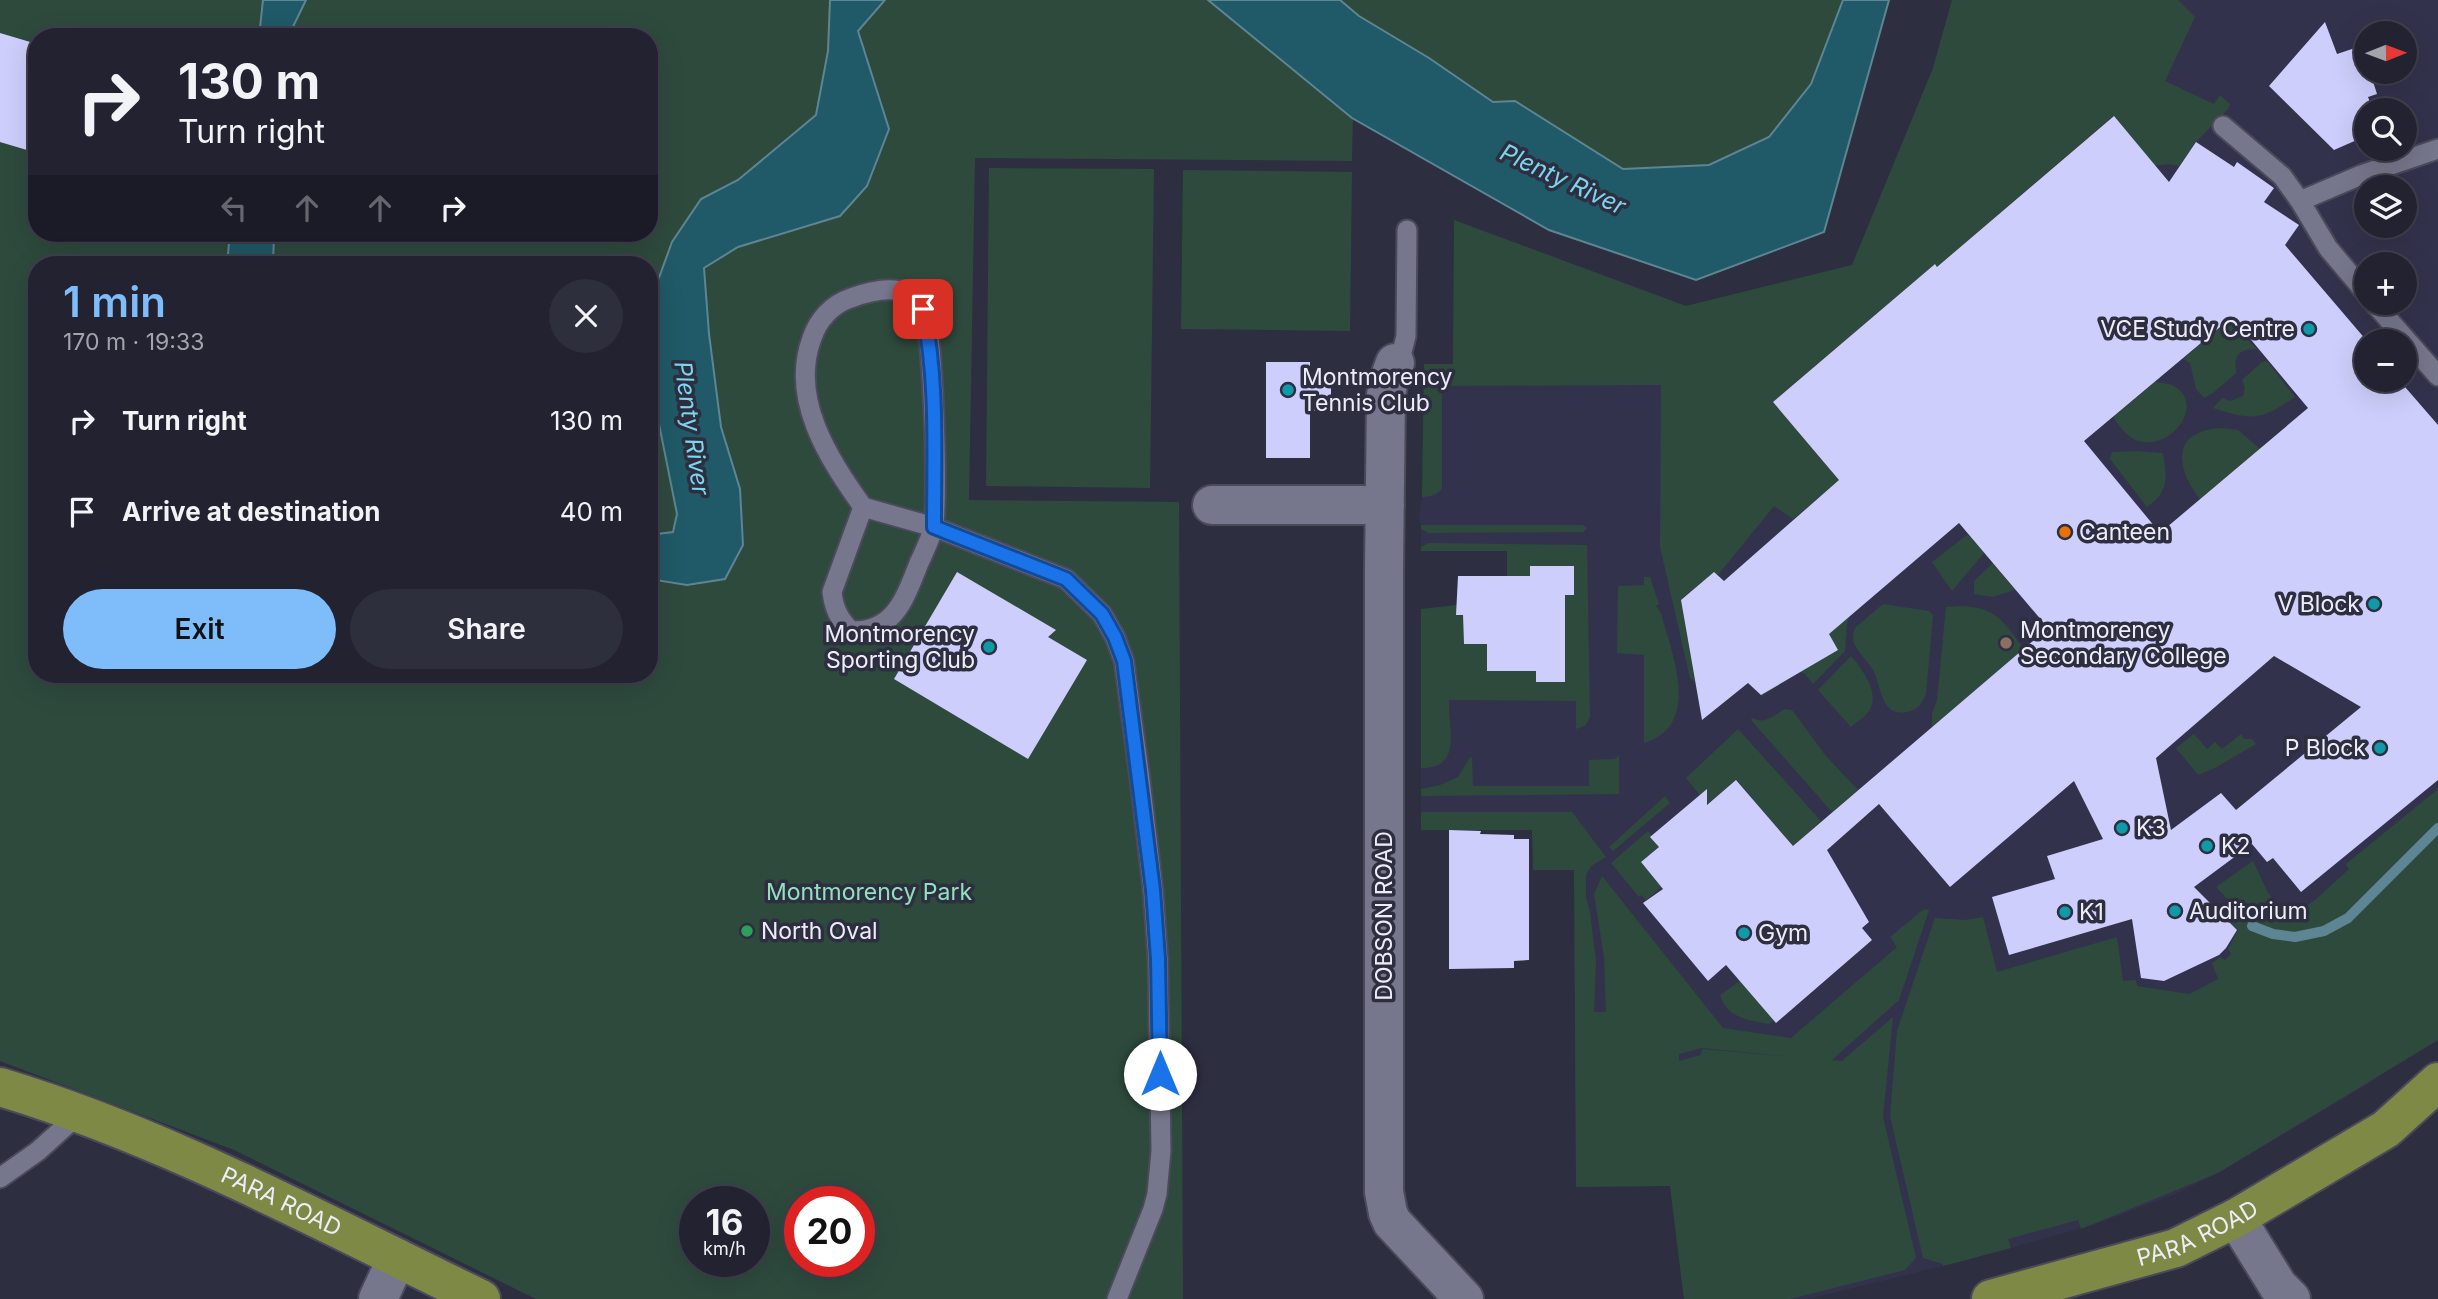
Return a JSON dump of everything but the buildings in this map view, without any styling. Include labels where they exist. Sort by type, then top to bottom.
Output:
[{"type":"main road","name":"PARA ROAD","points":[[1991,1299],[2176,1248],[2236,1218],[2386,1129],[2438,1082]]},
{"type":"main road","name":"PARA ROAD","points":[[0,1087],[80,1113],[178,1152],[481,1299]]},
{"type":"main road","name":"PARA ROAD","points":[[2386,1129],[2438,1117]]},
{"type":"street","name":"DOBSON ROAD","points":[[1395,363],[1388,379],[1386,395],[1384,1192],[1392,1222],[1464,1299]]},
{"type":"street","points":[[1212,505],[1385,505]]},
{"type":"street","points":[[2236,1218],[2278,1286],[2291,1299]]},
{"type":"street","points":[[378,1299],[397,1258]]},
{"type":"lane","points":[[2223,126],[2282,176],[2328,248],[2354,279]]},
{"type":"lane","points":[[2300,201],[2361,175],[2438,149]]},
{"type":"lane","name":"DOBSON ROAD","points":[[1395,363],[1402,352],[1406,336],[1407,230]]},
{"type":"lane","points":[[863,507],[832,592],[839,619],[851,631],[868,631],[888,620],[905,599],[934,527],[930,341],[923,309],[909,293],[890,290],[868,292],[846,299],[829,311],[817,325],[808,347],[804,372],[812,419],[834,466],[863,507],[934,527],[1066,579],[1102,614],[1124,661],[1155,918],[1160,1023],[1161,1151],[1153,1209],[1118,1299]]},
{"type":"lane","points":[[2385,315],[2438,376]]},
{"type":"lane","points":[[5,1175],[38,1151],[80,1113]]},
{"type":"shaded area","name":"Montmorency Secondary College","points":[[1952,0],[2438,0],[2438,1033],[2368,1084],[2218,1173],[2173,1195],[2093,1225],[1809,1299],[1684,1299],[1670,1186],[1576,1187],[1574,830],[1421,830],[1421,691],[1575,691],[1574,551],[1421,551],[1419,516],[1422,497],[1424,364],[1453,364],[1454,220],[1686,306],[1853,265],[1933,68]]},
{"type":"green space","name":"Montmorency Park","points":[[0,0],[1865,0],[1843,70],[1681,218],[1354,64],[1352,161],[975,158],[969,500],[1179,502],[1183,1299],[536,1299],[234,1150],[0,1061]]},
{"type":"green space","points":[[1952,0],[2178,0],[2195,17],[2165,81],[2214,104],[2220,95],[2230,104],[2196,142],[2179,166],[2153,166],[2113,116],[1958,249],[1992,288],[1969,304],[1935,264],[1773,402],[1808,443],[1847,474],[1793,519],[1774,506],[1718,575],[1714,572],[1681,599],[1695,683],[1690,678],[1660,547],[1661,385],[1442,386],[1442,488],[1436,494],[1422,497],[1424,364],[1453,364],[1454,220],[1686,306],[1852,265],[1933,68]]},
{"type":"green space","points":[[989,168],[1154,169],[1150,488],[986,486]]},
{"type":"green space","points":[[1183,170],[1352,172],[1350,331],[1181,329]]},
{"type":"green space","points":[[2228,320],[2257,349],[2239,354],[2236,373],[2204,398],[2196,389],[2190,363],[2183,359]]},
{"type":"green space","points":[[2267,361],[2295,397],[2274,410],[2257,416],[2238,415],[2213,408],[2222,398],[2230,401],[2243,396],[2245,387],[2242,380],[2262,362]]},
{"type":"green space","points":[[2155,382],[2172,385],[2183,394],[2187,404],[2179,426],[2170,435],[2158,441],[2145,442],[2129,436],[2113,417]]},
{"type":"green space","points":[[2221,428],[2238,430],[2260,449],[2200,499],[2186,475],[2182,453],[2193,436]]},
{"type":"green space","points":[[2112,452],[2163,453],[2165,484],[2159,496],[2147,507],[2110,459]]},
{"type":"green space","points":[[1421,525],[1583,525],[1587,528],[1583,532],[1429,533],[1421,529]]},
{"type":"green space","points":[[1968,534],[1984,553],[1952,591],[1932,562]]},
{"type":"green space","points":[[1428,543],[1587,545],[1590,717],[1585,726],[1576,729],[1576,701],[1449,700],[1451,734],[1448,754],[1443,762],[1434,767],[1421,768],[1421,609],[1457,605],[1463,615],[1464,644],[1487,644],[1487,671],[1521,671],[1507,576],[1507,551],[1421,551],[1421,547]]},
{"type":"green space","points":[[1993,563],[2015,590],[1992,597],[1974,594],[1974,581]]},
{"type":"green space","points":[[1644,577],[1650,577],[1659,604],[1656,606],[1661,613],[1671,648],[1676,667],[1678,705],[1673,721],[1662,734],[1644,743],[1644,655],[1617,653],[1618,586],[1644,585]]},
{"type":"green space","points":[[1883,604],[1929,611],[1933,615],[1926,694],[1919,706],[1907,712],[1892,710],[1887,705],[1873,670],[1853,641],[1856,627]]},
{"type":"green space","points":[[1946,607],[1982,609],[1998,617],[2024,649],[1932,727]]},
{"type":"green space","points":[[1850,616],[1845,651],[1813,684],[1800,672],[1761,695],[1828,633]]},
{"type":"green space","points":[[1851,656],[1869,682],[1873,698],[1868,712],[1851,727],[1818,690]]},
{"type":"green space","points":[[1785,709],[1792,710],[1825,755],[1858,790],[1832,812],[1751,720],[1765,720]]},
{"type":"green space","points":[[1738,729],[1821,821],[1793,846],[1737,780],[1707,804],[1686,778]]},
{"type":"green space","points":[[2194,734],[2207,749],[2215,742],[2222,749],[2241,734],[2244,739],[2252,739],[2256,744],[2198,775],[2176,748]]},
{"type":"green space","points":[[1619,755],[1619,794],[1421,796],[1421,789],[1458,777],[1470,757],[1473,786],[1589,786],[1589,760],[1615,759]]},
{"type":"green space","points":[[2438,789],[2438,1040],[2218,1173],[2081,1229],[2078,1220],[2008,1239],[2011,1248],[1943,1266],[1923,1258],[1890,1116],[1897,1031],[1935,918],[1966,920],[1983,917],[1997,972],[2117,937],[2123,981],[2136,980],[2137,986],[2189,994],[2218,979],[2212,963],[2221,957],[2225,960],[2231,954],[2228,949],[2238,930],[2223,918],[2235,907],[2216,887],[2253,861],[2268,893],[2289,918],[2315,900],[2349,869],[2346,864]]},
{"type":"green space","points":[[1665,796],[1670,803],[1613,851],[1609,847]]},
{"type":"green space","points":[[1421,812],[1572,812],[1606,857],[1591,866],[1586,875],[1586,898],[1596,961],[1594,1012],[1606,1012],[1604,957],[1594,894],[1602,876],[1723,1028],[1791,1038],[1897,947],[1890,937],[1924,909],[1929,910],[1899,1000],[1832,1060],[1842,1061],[1893,1017],[1883,1117],[1916,1258],[1905,1270],[1790,1299],[1684,1299],[1670,1186],[1576,1187],[1574,870],[1533,870],[1532,830],[1421,830]],"holes":[[[1702,1048],[1792,1057],[1702,1049],[1701,1055],[1679,1061],[1679,1054]]]},
{"type":"green space","points":[[1648,831],[1659,847],[1641,862],[1662,887],[1646,900],[1641,895],[1639,897],[1611,863]]},
{"type":"green space","points":[[1740,981],[1774,1020],[1769,1024],[1739,1017],[1723,1003],[1720,995]]},
{"type":"water","points":[[263,0],[306,0],[292,28],[260,28]]},
{"type":"water","name":"Plenty River","points":[[830,0],[885,0],[858,31],[889,129],[867,186],[840,216],[738,247],[704,268],[721,427],[740,489],[743,545],[725,579],[687,585],[658,580],[658,534],[673,532],[677,514],[658,419],[658,280],[672,242],[701,199],[738,180],[816,115],[828,51]]},
{"type":"water","name":"Plenty River","points":[[1208,0],[1340,0],[1359,16],[1429,58],[1493,102],[1515,101],[1623,169],[1709,165],[1769,137],[1811,84],[1843,0],[1889,0],[1824,232],[1696,280],[1549,230],[1352,118]]},
{"type":"water","points":[[229,242],[274,242],[273,256],[228,256]]},
{"type":"waterway","points":[[2252,926],[2273,934],[2295,937],[2324,931],[2348,918],[2438,828]]},
{"type":"place","name":"VCE Study Centre","points":[[2309,329]]},
{"type":"place","name":"Montmorency Tennis Club","points":[[1288,390]]},
{"type":"place","name":"Canteen","points":[[2065,532]]},
{"type":"place","name":"V Block","points":[[2374,604]]},
{"type":"place","name":"Montmorency Secondary College","points":[[2006,643]]},
{"type":"place","name":"Montmorency Sporting Club","points":[[989,647]]},
{"type":"place","name":"P Block","points":[[2380,748]]},
{"type":"place","name":"K3","points":[[2122,828]]},
{"type":"place","name":"K2","points":[[2207,846]]},
{"type":"place","name":"Auditorium","points":[[2175,911]]},
{"type":"place","name":"K1","points":[[2065,912]]},
{"type":"place","name":"North Oval","points":[[747,931]]},
{"type":"place","name":"Gym","points":[[1744,933]]},
{"type":"route","points":[[923,309],[930,341],[934,527],[1066,579],[1102,614],[1124,661],[1153,890],[1158,959],[1160,1074]]}]
